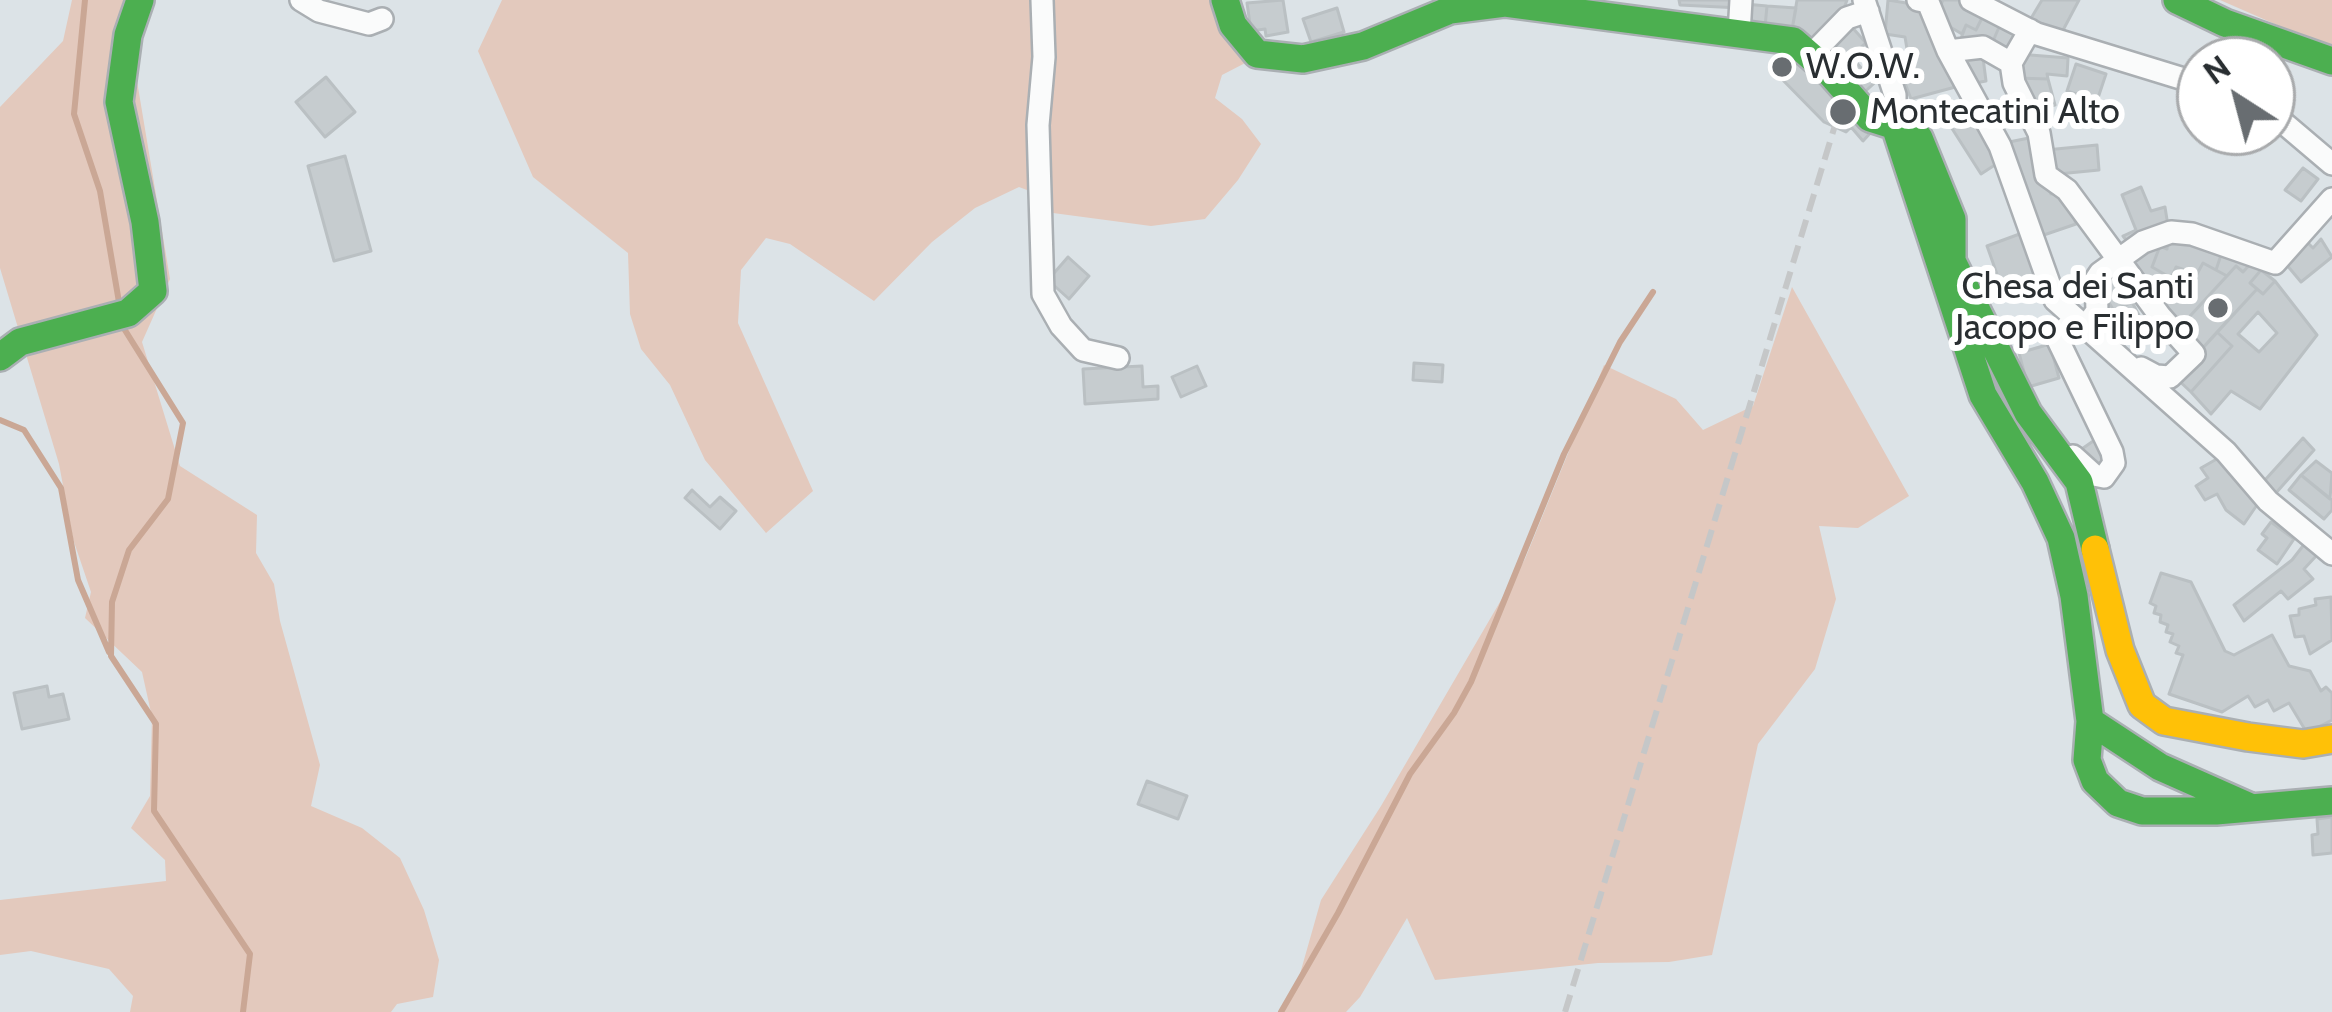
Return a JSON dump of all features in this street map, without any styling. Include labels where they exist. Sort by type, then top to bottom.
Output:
[{"type":"street","points":[[0,357],[20,342],[128,313],[153,291],[146,222],[119,102],[128,34],[140,0]]},
{"type":"street","points":[[302,0],[319,11],[369,24],[382,19]]},
{"type":"street","points":[[1042,0],[1046,9],[1038,125],[1043,294],[1061,326],[1083,350],[1118,358]]},
{"type":"street","points":[[1226,0],[1233,25],[1256,54],[1304,59],[1363,46],[1450,10],[1505,2],[1677,13],[1738,34],[1792,41],[1870,118],[1895,126],[1907,122],[1919,139],[1952,219],[1952,261],[2028,413],[2080,482],[2120,650],[2142,706],[2164,721],[2248,737],[2303,744],[2332,739]]},
{"type":"street","points":[[1738,34],[1741,0]]},
{"type":"street","points":[[1971,0],[2030,30],[2176,76]]},
{"type":"street","points":[[2177,0],[2224,23],[2332,61]]},
{"type":"street","points":[[1927,5],[2000,146],[2056,300],[2226,452],[2268,501],[2332,554]]},
{"type":"street","points":[[1810,55],[1866,6],[1895,95],[1895,126],[1983,395],[2035,482],[2061,538],[2074,596],[2090,721],[2090,769],[2100,787],[2125,807],[2158,812],[2332,801]]},
{"type":"street","points":[[2030,30],[2011,63],[2014,83],[2039,133],[2046,175],[2068,190],[2160,316],[2194,354],[2170,377],[2170,385],[2221,431],[2254,485]]},
{"type":"street","points":[[1948,51],[1983,46],[2011,63]]},
{"type":"street","points":[[2296,133],[2332,164]]},
{"type":"street","points":[[2008,372],[2081,467],[2104,477],[2114,463],[2112,452],[2057,338],[2097,311],[2096,279],[2117,258],[2171,232],[2192,234],[2275,263],[2332,200]]},
{"type":"street","points":[[2117,355],[2156,376],[2170,377]]},
{"type":"street","points":[[2090,721],[2160,767],[2255,809]]},
{"type":"shaded area","points":[[72,0],[147,0],[137,81],[170,279],[142,342],[180,466],[257,515],[256,553],[274,584],[320,765],[311,806],[362,828],[400,858],[424,910],[439,960],[433,997],[397,1004],[391,1012],[130,1012],[133,996],[109,969],[31,951],[0,955],[0,900],[166,881],[165,860],[131,828],[150,796],[152,717],[142,672],[85,618],[91,592],[73,539],[59,464],[0,268],[0,107],[63,41]]},
{"type":"shaded area","points":[[502,0],[1212,0],[1251,60],[1222,75],[1215,98],[1242,119],[1261,144],[1205,219],[1151,226],[1053,213],[1035,193],[1019,187],[975,208],[932,242],[874,301],[790,244],[766,238],[741,270],[738,323],[813,491],[766,533],[705,460],[670,385],[641,349],[630,314],[628,253],[533,177],[478,51]]},
{"type":"shaded area","points":[[2220,0],[2332,0],[2332,49]]},
{"type":"shaded area","points":[[1792,287],[1909,496],[1858,528],[1819,526],[1836,599],[1815,669],[1758,744],[1712,955],[1435,980],[1407,918],[1346,1012],[1281,1012],[1294,995],[1321,900],[1525,559],[1604,365],[1676,399],[1703,430],[1753,406]]},
{"type":"building","points":[[1283,0],[1288,32],[1266,36],[1265,29],[1251,31],[1247,3]]},
{"type":"building","points":[[1679,0],[1740,0],[1740,8],[1680,5]]},
{"type":"building","points":[[1797,0],[1847,0],[1842,14],[1812,50],[1792,30]]},
{"type":"building","points":[[1888,0],[1925,6],[1959,86],[1911,99],[1900,70],[1910,67],[1905,37],[1885,34]]},
{"type":"building","points":[[1943,0],[1965,0],[1986,10],[1976,30],[1966,25],[1962,34],[1935,18]]},
{"type":"building","points":[[2042,0],[2079,0],[2061,34],[2030,20]]},
{"type":"building","points":[[1745,4],[1767,6],[1765,27],[1741,25]]},
{"type":"building","points":[[1767,6],[1796,8],[1792,30],[1765,27]]},
{"type":"building","points":[[1337,8],[1344,32],[1311,42],[1303,19]]},
{"type":"building","points":[[1986,10],[2002,20],[1991,46],[1959,44],[1966,25],[1976,30]]},
{"type":"building","points":[[2002,20],[2023,33],[2013,56],[1991,46]]},
{"type":"building","points":[[1851,26],[1866,43],[1851,56],[1868,76],[1875,70],[1881,77],[1858,98],[1819,55]]},
{"type":"building","points":[[1796,48],[1875,128],[1863,141],[1851,127],[1846,132],[1824,122],[1772,69]]},
{"type":"building","points":[[1982,50],[1986,81],[1970,84],[1953,54]]},
{"type":"building","points":[[2018,54],[2068,58],[2067,76],[2016,78]]},
{"type":"building","points":[[2076,64],[2106,74],[2097,101],[2067,91]]},
{"type":"building","points":[[326,77],[355,112],[325,137],[296,102]]},
{"type":"building","points":[[2016,78],[2048,79],[2055,105],[2030,111]]},
{"type":"building","points":[[1967,101],[2004,159],[1981,174],[1944,116]]},
{"type":"building","points":[[2034,137],[2051,194],[2065,192],[2076,224],[2035,238],[2004,143]]},
{"type":"building","points":[[2097,145],[2099,170],[2048,175],[2046,150]]},
{"type":"building","points":[[345,156],[371,251],[334,261],[308,166]]},
{"type":"building","points":[[2303,168],[2318,179],[2301,201],[2285,190]]},
{"type":"building","points":[[2141,187],[2151,211],[2165,207],[2168,226],[2146,229],[2148,235],[2129,244],[2123,236],[2136,230],[2122,195]]},
{"type":"building","points":[[2025,232],[2041,277],[2003,291],[1987,246]]},
{"type":"building","points":[[2168,238],[2223,249],[2216,270],[2203,263],[2197,274],[2176,267],[2171,278],[2152,267],[2160,246],[2167,249]]},
{"type":"building","points":[[2168,238],[2167,249],[2160,246],[2152,267],[2171,278],[2176,267],[2197,274],[2203,263],[2227,276],[2179,328],[2125,258]]},
{"type":"building","points":[[2321,239],[2332,257],[2301,282],[2286,264],[2306,241],[2313,248]]},
{"type":"building","points":[[2223,249],[2252,262],[2243,272],[2236,266],[2227,276],[2216,270]]},
{"type":"building","points":[[1068,257],[1089,276],[1069,299],[1048,280]]},
{"type":"building","name":"Chesa dei Santi Jacopo e Filippo","points":[[2252,262],[2261,270],[2250,283],[2257,289],[2202,349],[2179,328],[2236,266],[2243,272]]},
{"type":"building","points":[[2118,270],[2138,298],[2114,311],[2098,284]]},
{"type":"building","points":[[2261,270],[2275,281],[2263,294],[2250,283]]},
{"type":"building","points":[[2275,281],[2317,335],[2260,409],[2231,391],[2211,414],[2191,392],[2232,346],[2217,332],[2257,289],[2263,294]],"holes":[[[2258,312],[2277,333],[2259,352],[2238,334]]]},
{"type":"building","points":[[2132,302],[2143,323],[2107,343],[2095,321]]},
{"type":"building","points":[[2217,332],[2232,346],[2191,392],[2176,378]]},
{"type":"building","points":[[2050,344],[2059,378],[2028,387],[2019,353]]},
{"type":"building","points":[[1414,363],[1443,365],[1442,382],[1413,380]]},
{"type":"building","points":[[1142,366],[1143,387],[1158,386],[1158,399],[1085,404],[1083,369]]},
{"type":"building","points":[[1197,366],[1206,386],[1181,397],[1172,377]]},
{"type":"building","points":[[2099,437],[2110,465],[2089,471],[2076,453]]},
{"type":"building","points":[[2303,438],[2314,450],[2275,494],[2265,480]]},
{"type":"building","points":[[2222,456],[2259,502],[2244,524],[2226,510],[2217,494],[2205,500],[2196,486],[2208,478],[2201,468]]},
{"type":"building","points":[[2316,461],[2332,473],[2330,499],[2301,475]]},
{"type":"building","points":[[2301,475],[2332,500],[2332,510],[2324,519],[2289,490]]},
{"type":"building","points":[[692,490],[710,507],[720,497],[736,511],[720,529],[685,498]]},
{"type":"building","points":[[2271,522],[2294,539],[2277,564],[2258,550]]},
{"type":"building","points":[[2306,542],[2317,555],[2304,569],[2313,579],[2288,599],[2281,591],[2244,621],[2234,605],[2292,560]]},
{"type":"building","points":[[2161,573],[2191,582],[2225,651],[2234,655],[2272,635],[2289,666],[2310,671],[2321,691],[2326,687],[2332,693],[2332,720],[2307,733],[2289,703],[2274,711],[2268,700],[2255,707],[2248,696],[2222,712],[2169,694],[2183,655],[2176,653],[2179,646],[2170,642],[2173,634],[2166,632],[2168,625],[2160,622],[2161,615],[2154,613],[2156,606],[2150,603]]},
{"type":"building","points":[[2331,597],[2332,640],[2310,654],[2304,636],[2295,637],[2290,616],[2316,605],[2315,599]]},
{"type":"building","points":[[47,686],[49,697],[63,694],[69,719],[22,729],[14,693]]},
{"type":"building","points":[[1147,781],[1187,796],[1178,819],[1138,804]]},
{"type":"building","points":[[2332,817],[2332,853],[2313,855],[2317,819]]},
{"type":"waterway","points":[[85,0],[74,114],[100,191],[120,308]]},
{"type":"waterway","points":[[1281,1012],[1410,774],[1471,682],[1564,454],[1620,342],[1653,292]]},
{"type":"waterway","points":[[123,327],[183,423],[168,499],[129,550],[112,602],[111,656],[156,724],[154,811],[250,954],[243,1012]]},
{"type":"waterway","points":[[0,420],[24,430],[61,488],[78,580],[109,652]]},
{"type":"railway","points":[[1565,1012],[1836,122]]},
{"type":"traffic: fast","points":[[0,357],[20,342],[128,313],[153,291],[145,222],[119,102],[128,35],[140,0]]},
{"type":"traffic: fast","points":[[1225,0],[1233,25],[1257,54],[1303,59],[1363,46],[1450,10],[1505,3],[1793,41],[1870,118],[1895,126],[1907,122],[1919,138],[1952,219],[1952,261],[2028,413],[2079,482],[2095,549]]},
{"type":"traffic: fast","points":[[2177,0],[2225,23],[2332,61]]},
{"type":"traffic: fast","points":[[1895,126],[1983,395],[2035,482],[2061,538],[2074,596],[2090,721],[2087,760],[2095,781],[2118,803],[2142,811],[2216,811],[2332,801]]},
{"type":"traffic: fast","points":[[2090,721],[2160,767],[2248,806]]},
{"type":"traffic: slow","points":[[2095,549],[2120,650],[2142,705],[2164,721],[2248,737],[2303,744],[2332,739]]},
{"type":"place","name":"W.O.W.","points":[[1782,67]]},
{"type":"place","name":"Montecatini Alto","points":[[1843,112]]},
{"type":"place","name":"Chesa dei Santi Jacopo e Filippo","points":[[2218,308]]}]
